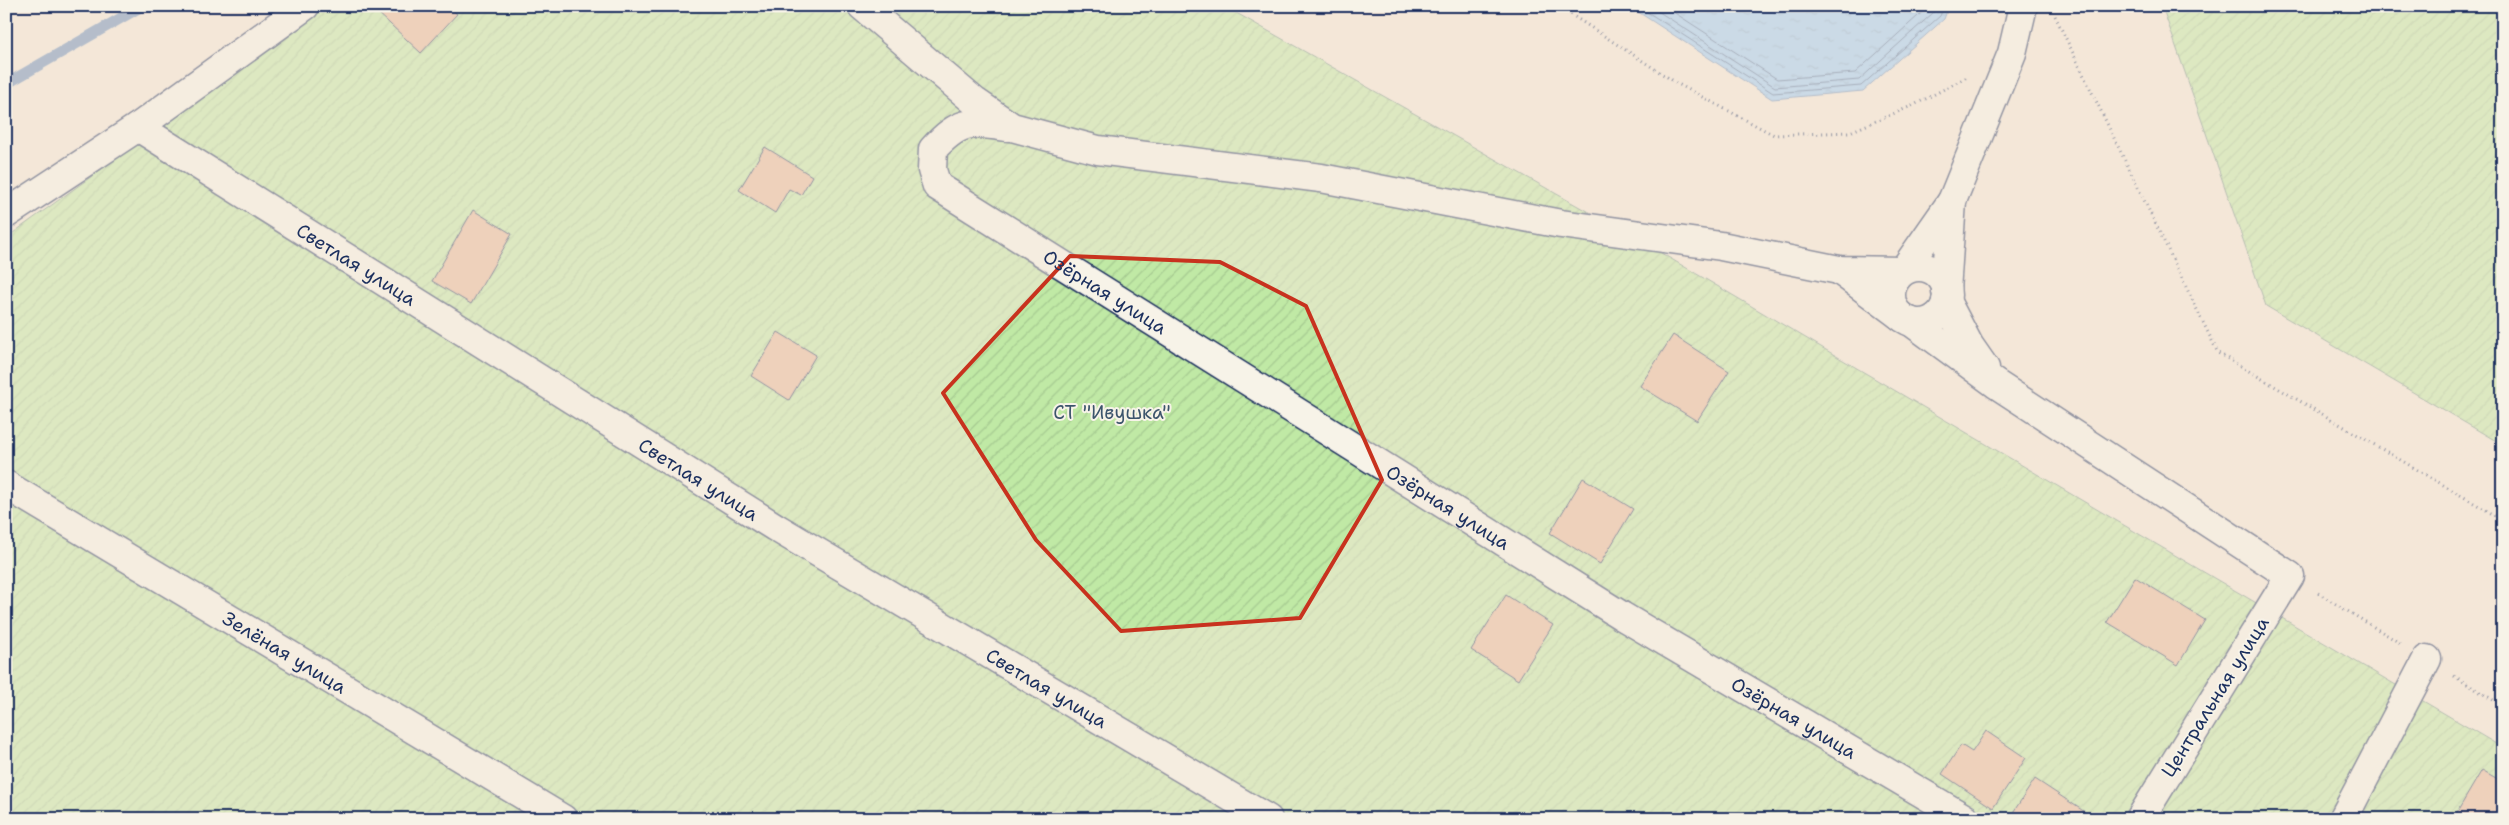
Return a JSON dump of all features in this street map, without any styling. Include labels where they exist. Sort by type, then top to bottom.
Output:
[{"type":"street","points":[[6,214],[138,126],[305,6]]},
{"type":"street","points":[[862,6],[974,101],[1012,127],[1098,150],[1321,178],[1561,224],[1722,246],[1840,270],[1904,271],[1921,267],[1930,269],[1944,282],[1946,296],[1969,345],[1996,384]]},
{"type":"street","points":[[1952,201],[1946,296],[1936,317],[1918,323],[1906,319],[1892,303],[1893,285],[1952,201],[2012,53],[2023,6]]},
{"type":"street","name":"Озёрная улица","points":[[1012,127],[971,122],[948,134],[933,149],[932,170],[936,186],[1622,616],[1966,819]]},
{"type":"street","name":"Светлая улица","points":[[138,126],[775,527],[1268,819]]},
{"type":"street","points":[[1840,270],[1996,384],[2290,576]]},
{"type":"street","name":"Зелёная улица","points":[[6,485],[564,819]]},
{"type":"street","name":"Центральная улица","points":[[2140,819],[2290,576]]},
{"type":"street","points":[[2343,819],[2427,659]]},
{"type":"path","points":[[1558,6],[1678,84],[1774,135],[1850,132],[1914,105],[2012,53]]},
{"type":"path","points":[[2054,15],[2218,353],[2503,520]]},
{"type":"path","points":[[2290,576],[2503,706]]},
{"type":"highlighted area","points":[[1070,256],[1220,262],[1306,306],[1382,480],[1300,618],[1121,631],[1036,540],[943,393]]},
{"type":"green space","name":"СТ \"Ивушка\"","points":[[328,6],[1224,6],[1661,253],[2503,748],[2503,819],[6,819],[6,238]]},
{"type":"green space","points":[[2162,6],[2503,6],[2503,445],[2266,306]]},
{"type":"water","points":[[1629,6],[1949,6],[1944,19],[1863,91],[1772,99]]},
{"type":"building","points":[[378,6],[448,6],[457,14],[421,53],[375,10]]},
{"type":"building","points":[[765,147],[812,176],[801,195],[789,189],[775,213],[739,190]]},
{"type":"building","points":[[473,210],[512,234],[471,304],[432,281]]},
{"type":"building","points":[[778,332],[816,355],[789,400],[751,376]]},
{"type":"building","points":[[1673,335],[1729,371],[1697,421],[1640,386]]},
{"type":"building","points":[[1583,478],[1633,509],[1600,564],[1550,533]]},
{"type":"building","points":[[2135,577],[2205,620],[2178,665],[2107,622]]},
{"type":"building","points":[[1506,595],[1553,625],[1518,680],[1471,650]]},
{"type":"building","points":[[1986,731],[2026,758],[1993,808],[1942,774],[1961,745],[1972,752]]},
{"type":"building","points":[[2482,770],[2503,782],[2503,819],[2453,819]]},
{"type":"building","points":[[2035,779],[2088,814],[2084,819],[2013,819],[2010,817]]},
{"type":"building","points":[[1866,810],[1879,819],[1860,819]]},
{"type":"waterway","points":[[6,84],[142,6]]}]
